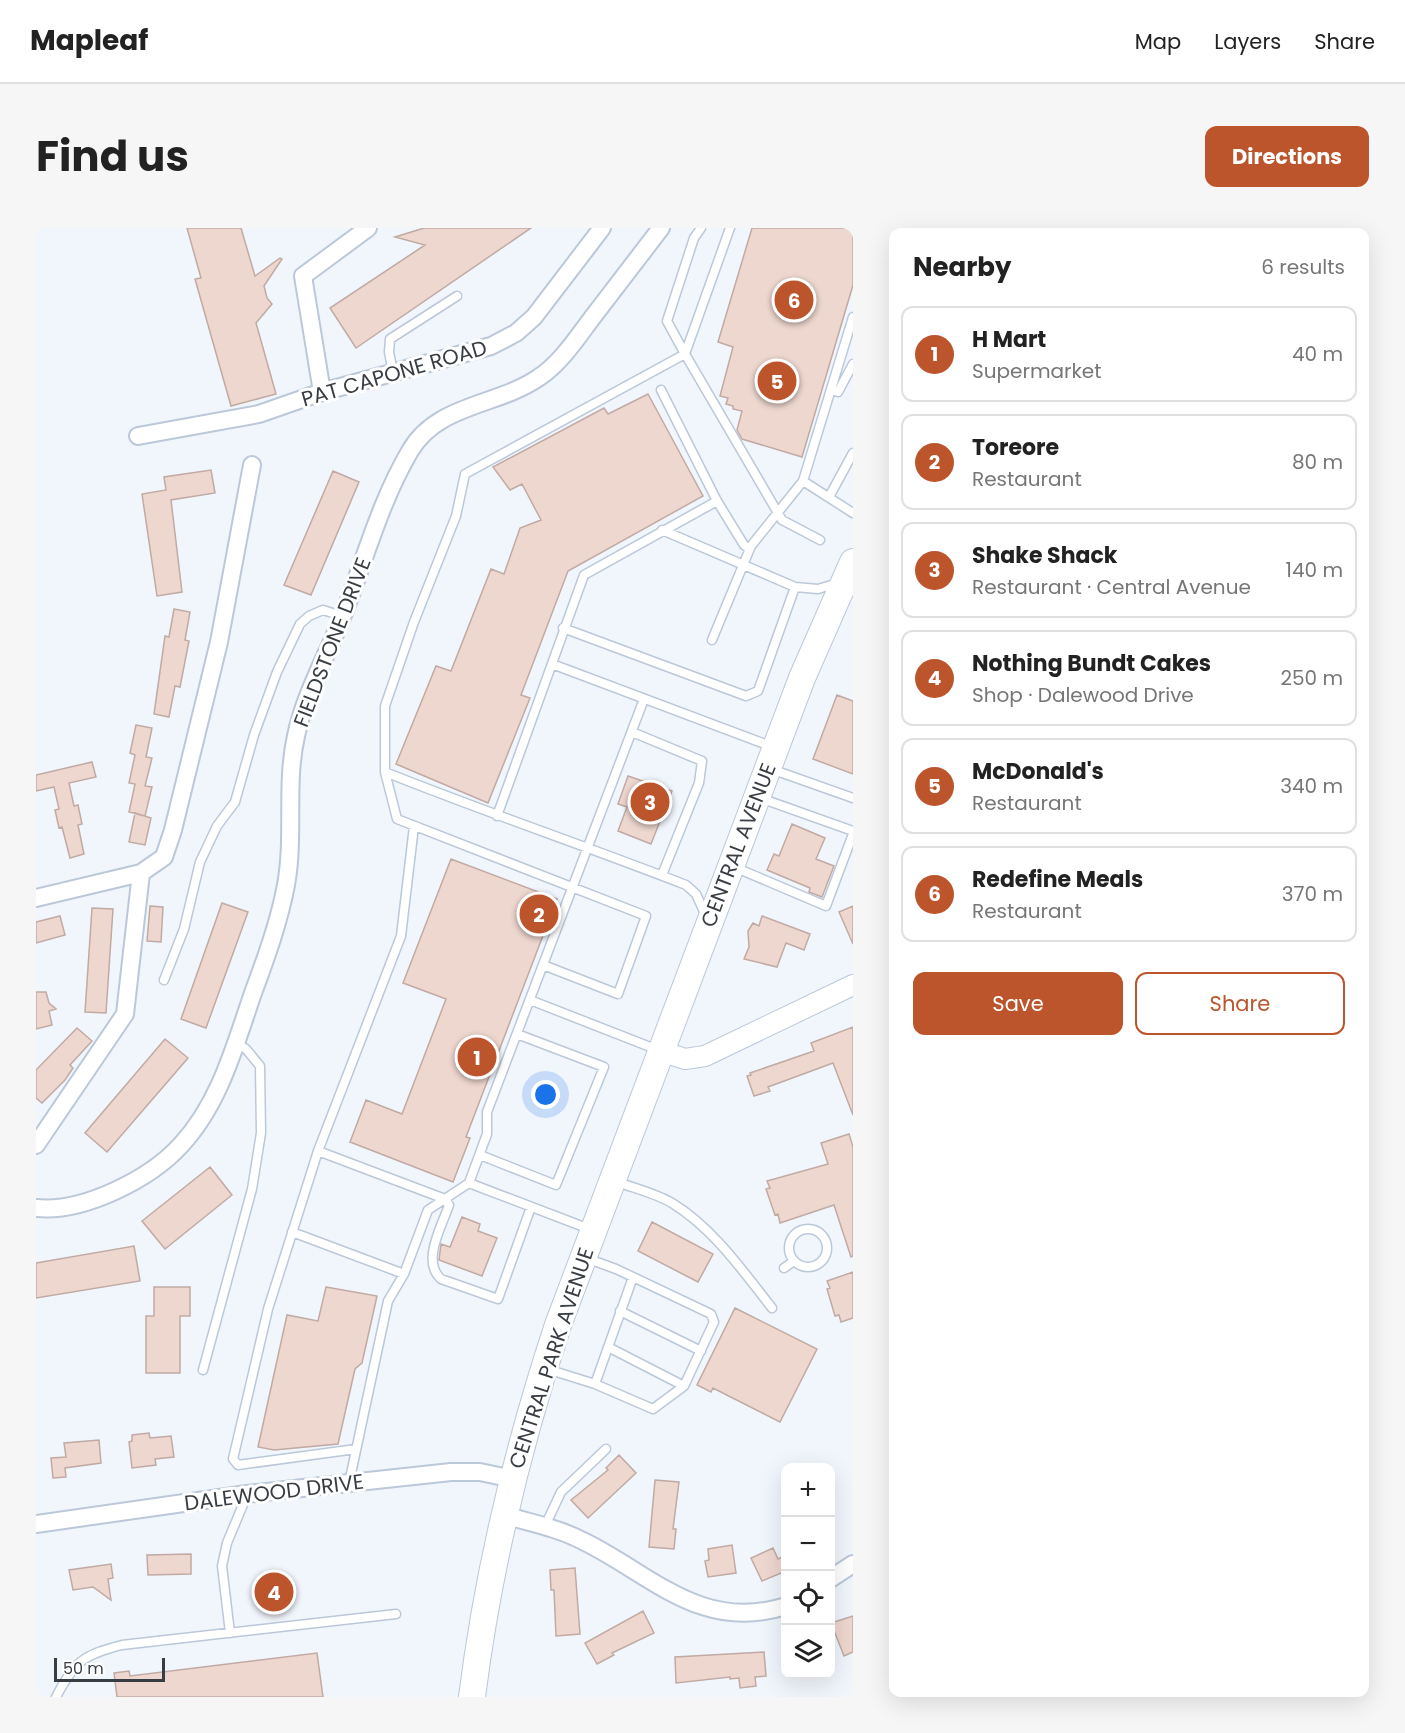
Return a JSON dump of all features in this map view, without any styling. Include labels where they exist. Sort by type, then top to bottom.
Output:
[{"type":"main road","name":"CENTRAL AVENUE","points":[[630,1131],[771,758],[821,630],[848,571]]},
{"type":"main road","name":"CENTRAL PARK AVENUE","points":[[472,1697],[489,1590],[513,1479],[544,1368],[582,1257],[630,1131]]},
{"type":"street","points":[[322,392],[303,276],[368,228]]},
{"type":"street","name":"PAT CAPONE ROAD","points":[[138,436],[259,414],[322,392],[491,346],[516,333],[534,317],[602,228]]},
{"type":"street","name":"FIELDSTONE DRIVE","points":[[36,1208],[73,1206],[105,1196],[148,1172],[181,1145],[208,1107],[236,1043],[276,926],[286,885],[291,846],[290,769],[296,733],[305,703],[342,616],[394,482],[412,448],[428,429],[455,412],[510,392],[540,378],[568,350],[661,228]]},
{"type":"street","points":[[36,898],[141,873],[164,857],[173,830],[219,642],[252,465]]},
{"type":"street","points":[[36,1145],[125,1014],[141,873]]},
{"type":"street","points":[[660,1051],[685,1059],[698,1058],[853,985]]},
{"type":"street","name":"DALEWOOD DRIVE","points":[[36,1524],[247,1494],[465,1471],[513,1479]]},
{"type":"street","points":[[504,1515],[544,1526],[584,1541],[652,1584],[696,1604],[743,1613],[759,1613],[781,1607]]},
{"type":"street","points":[[835,1577],[853,1564]]},
{"type":"lane","points":[[701,228],[694,238],[667,321],[782,520],[820,540]]},
{"type":"lane","points":[[543,965],[618,994],[646,916],[397,819],[385,772],[385,706],[414,622],[456,516],[465,474],[685,354],[730,228]]},
{"type":"lane","points":[[393,373],[388,344],[393,334],[457,296]]},
{"type":"lane","points":[[712,640],[749,549],[803,481],[853,317]]},
{"type":"lane","points":[[831,390],[838,392],[853,364]]},
{"type":"lane","points":[[661,390],[717,501],[744,545],[749,549]]},
{"type":"lane","points":[[829,496],[853,453]]},
{"type":"lane","points":[[803,481],[853,513]]},
{"type":"lane","points":[[497,816],[586,572],[717,501]]},
{"type":"lane","points":[[662,531],[795,587],[818,589],[848,571]]},
{"type":"lane","points":[[564,628],[746,696],[758,691],[795,587]]},
{"type":"lane","points":[[164,980],[184,929],[200,861],[217,826],[235,802],[254,735],[277,672],[300,624],[309,616],[323,610],[342,616]]},
{"type":"lane","points":[[552,664],[644,699],[853,798]]},
{"type":"lane","points":[[349,1483],[388,1301],[404,1274],[428,1210],[469,1184],[487,1134],[487,1112],[644,699]]},
{"type":"lane","points":[[632,732],[702,761],[699,783],[662,875]]},
{"type":"lane","points":[[385,772],[497,816],[588,847],[686,885],[696,894],[709,922]]},
{"type":"lane","points":[[730,866],[826,906],[853,833],[757,796]]},
{"type":"lane","points":[[356,1449],[238,1465],[233,1459],[268,1309],[318,1151],[401,936],[414,826]]},
{"type":"lane","points":[[530,1000],[660,1051]]},
{"type":"lane","points":[[480,1155],[556,1185],[604,1067],[517,1034]]},
{"type":"lane","points":[[203,1370],[252,1189],[261,1132],[260,1066],[246,1049],[236,1043]]},
{"type":"lane","points":[[318,1151],[445,1199],[449,1205],[434,1249],[432,1264],[435,1274],[441,1279],[498,1299],[531,1207]]},
{"type":"lane","points":[[612,1179],[670,1202],[696,1221],[726,1249],[772,1308]]},
{"type":"lane","points":[[469,1184],[592,1230]]},
{"type":"lane","points":[[805,1228],[823,1235],[826,1253],[819,1264],[807,1267],[794,1261],[789,1245],[794,1234],[805,1228]]},
{"type":"lane","points":[[292,1232],[404,1274]]},
{"type":"lane","points":[[544,1368],[595,1384],[649,1408],[657,1407],[684,1386],[714,1322],[713,1317],[633,1276],[582,1257]]},
{"type":"lane","points":[[784,1268],[794,1261]]},
{"type":"lane","points":[[595,1384],[633,1276]]},
{"type":"lane","points":[[620,1311],[701,1351]]},
{"type":"lane","points":[[608,1347],[684,1386]]},
{"type":"lane","points":[[544,1526],[561,1492],[606,1449]]},
{"type":"lane","points":[[230,1633],[222,1566],[227,1543],[247,1494]]},
{"type":"lane","points":[[56,1697],[70,1670],[93,1652],[122,1645],[396,1614]]},
{"type":"building","points":[[187,228],[241,228],[255,276],[280,258],[282,259],[264,286],[267,298],[272,304],[256,323],[276,394],[231,406],[195,279],[201,278]]},
{"type":"building","points":[[424,228],[531,228],[356,348],[330,308],[425,245],[395,237]]},
{"type":"building","points":[[752,228],[853,228],[853,285],[802,457],[742,439],[737,430],[742,411],[733,409],[733,406],[726,404],[728,398],[720,396],[733,347],[718,342]]},
{"type":"building","points":[[648,394],[703,496],[568,571],[521,695],[530,698],[488,803],[396,764],[436,666],[451,671],[491,569],[504,574],[520,528],[541,520],[522,484],[510,490],[493,467],[604,408],[608,414]]},
{"type":"building","points":[[211,470],[215,493],[171,500],[182,592],[157,596],[142,494],[166,490],[164,477]]},
{"type":"building","points":[[333,471],[359,482],[311,595],[284,585]]},
{"type":"building","points":[[174,609],[190,612],[185,640],[189,641],[180,687],[175,686],[169,717],[154,714],[165,636],[169,637]]},
{"type":"building","points":[[837,695],[853,701],[853,774],[813,759]]},
{"type":"building","points":[[136,725],[152,728],[146,757],[152,758],[145,786],[152,787],[145,816],[129,812],[135,784],[129,783],[135,755],[130,753]]},
{"type":"building","points":[[92,762],[96,777],[69,783],[74,806],[78,805],[82,824],[78,825],[84,854],[70,858],[62,827],[59,828],[55,810],[59,809],[54,787],[36,791],[36,775]]},
{"type":"building","points":[[628,776],[672,791],[651,844],[618,831],[627,807],[618,804]]},
{"type":"building","points":[[135,813],[151,818],[145,845],[129,842]]},
{"type":"building","points":[[792,824],[825,838],[816,859],[834,866],[822,897],[809,892],[810,888],[767,870],[774,854],[779,856]]},
{"type":"building","points":[[451,859],[557,899],[466,1137],[470,1138],[453,1182],[350,1142],[366,1100],[402,1114],[446,999],[403,983]]},
{"type":"building","points":[[222,903],[248,912],[206,1028],[181,1019]]},
{"type":"building","points":[[150,906],[163,907],[161,942],[147,941]]},
{"type":"building","points":[[853,906],[853,944],[839,912]]},
{"type":"building","points":[[92,908],[113,909],[106,1013],[85,1012]]},
{"type":"building","points":[[60,916],[65,935],[36,943],[36,922]]},
{"type":"building","points":[[762,916],[810,934],[804,950],[786,943],[777,967],[744,959],[749,947],[748,931],[753,923],[759,926]]},
{"type":"building","points":[[36,992],[46,992],[49,1003],[56,1009],[49,1011],[52,1025],[36,1029]]},
{"type":"building","points":[[853,1027],[853,1115],[833,1063],[768,1087],[770,1091],[754,1096],[747,1076],[751,1075],[750,1073],[814,1051],[811,1043]]},
{"type":"building","points":[[77,1028],[92,1041],[70,1065],[73,1068],[65,1080],[42,1103],[36,1098],[36,1070]]},
{"type":"building","points":[[165,1039],[188,1058],[107,1152],[85,1133]]},
{"type":"building","points":[[849,1134],[853,1147],[853,1256],[851,1257],[834,1205],[780,1223],[766,1189],[770,1188],[767,1181],[828,1164],[821,1143]]},
{"type":"building","points":[[210,1167],[232,1195],[165,1249],[142,1221]]},
{"type":"building","points":[[462,1217],[480,1224],[478,1231],[497,1238],[482,1276],[439,1260],[441,1244],[450,1247]]},
{"type":"building","points":[[652,1222],[713,1254],[698,1282],[638,1251]]},
{"type":"building","points":[[134,1246],[140,1281],[36,1298],[36,1263]]},
{"type":"building","points":[[853,1272],[853,1318],[841,1322],[839,1315],[835,1316],[827,1281]]},
{"type":"building","points":[[154,1287],[190,1287],[190,1316],[180,1316],[180,1373],[146,1373],[146,1316],[154,1316]]},
{"type":"building","points":[[326,1287],[377,1296],[362,1363],[355,1369],[338,1444],[274,1450],[258,1447],[287,1315],[318,1321]]},
{"type":"building","points":[[735,1308],[817,1349],[780,1422],[713,1388],[711,1392],[697,1385]]},
{"type":"building","points":[[149,1433],[150,1438],[171,1436],[174,1457],[155,1459],[156,1465],[132,1468],[129,1442],[132,1441],[132,1435]]},
{"type":"building","points":[[99,1440],[101,1463],[65,1468],[66,1477],[53,1478],[51,1458],[66,1457],[64,1443]]},
{"type":"building","points":[[619,1455],[636,1473],[588,1518],[571,1500],[608,1470],[606,1468]]},
{"type":"building","points":[[655,1480],[679,1482],[673,1529],[676,1529],[674,1549],[649,1547]]},
{"type":"building","points":[[732,1545],[736,1573],[708,1577],[705,1561],[709,1560],[708,1549]]},
{"type":"building","points":[[773,1548],[778,1559],[781,1558],[781,1573],[762,1581],[751,1558]]},
{"type":"building","points":[[191,1554],[191,1574],[148,1575],[147,1555]]},
{"type":"building","points":[[111,1564],[113,1578],[108,1579],[111,1600],[93,1587],[73,1590],[69,1570]]},
{"type":"building","points":[[575,1568],[580,1634],[556,1636],[554,1590],[551,1590],[550,1570]]},
{"type":"building","points":[[643,1611],[654,1633],[612,1653],[614,1655],[597,1664],[585,1643]]},
{"type":"building","points":[[853,1616],[853,1652],[844,1656],[835,1633],[835,1622]]},
{"type":"building","points":[[764,1652],[766,1676],[755,1677],[756,1686],[740,1688],[739,1678],[730,1679],[730,1677],[676,1683],[675,1657]]},
{"type":"building","points":[[317,1653],[323,1697],[117,1697],[114,1673],[129,1671],[130,1676]]},
{"type":"place","name":"Redefine Meals","points":[[794,300]]},
{"type":"place","name":"McDonald's","points":[[777,381]]},
{"type":"place","name":"Shake Shack","points":[[650,802]]},
{"type":"place","name":"Toreore","points":[[539,914]]},
{"type":"place","name":"H Mart","points":[[477,1057]]},
{"type":"place","name":"Nothing Bundt Cakes","points":[[274,1592]]}]
